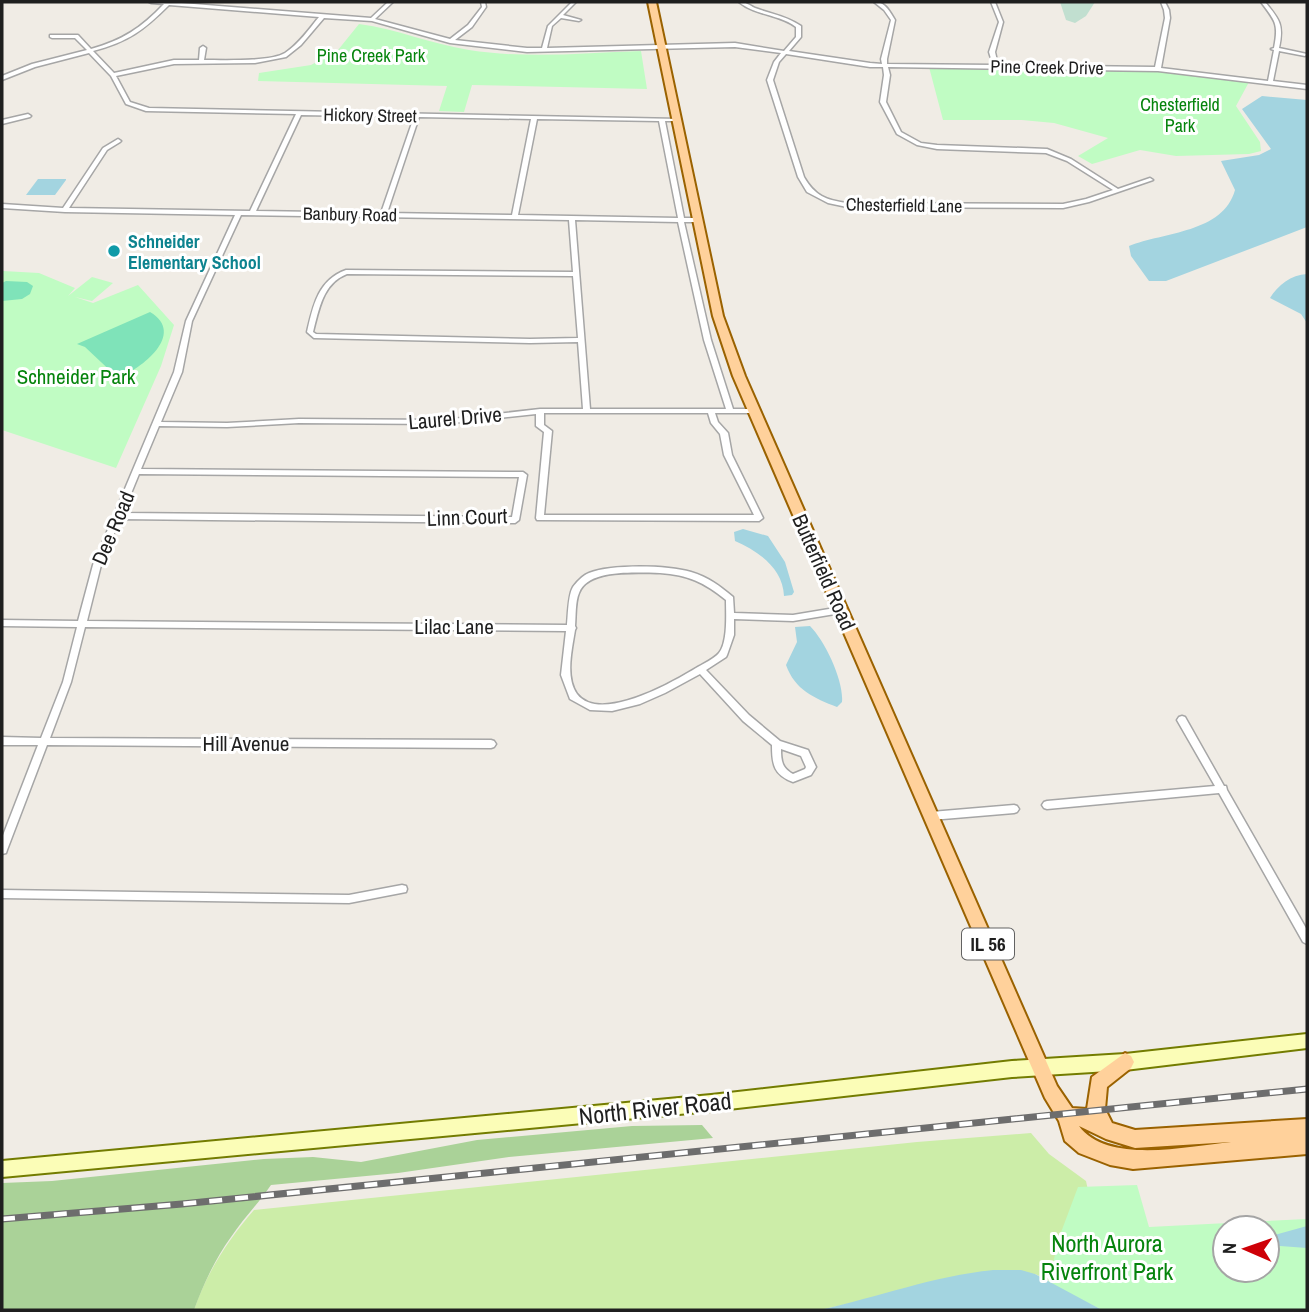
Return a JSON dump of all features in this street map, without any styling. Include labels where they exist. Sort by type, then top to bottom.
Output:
[{"type":"main road","name":"Butterfield Road","points":[[652,2],[718,316],[754,411],[1051,1092],[1068,1117]]},
{"type":"main road","name":"North River Road","points":[[2,1169],[697,1104],[1041,1067],[1125,1062],[1307,1041]]},
{"type":"main road","points":[[1105,1129],[1096,1110],[1098,1083],[1125,1062]]},
{"type":"main road","points":[[1068,1117],[1083,1117],[1105,1129],[1135,1139],[1307,1128]]},
{"type":"main road","name":"IL 56","points":[[1068,1117],[1072,1134],[1086,1146],[1110,1156],[1133,1160],[1307,1144]]},
{"type":"street","name":"Pine Creek Drive","points":[[151,2],[372,20],[450,41],[493,48],[725,44],[787,51],[846,62],[885,65],[1158,69],[1307,87]]},
{"type":"street","points":[[230,8],[239,2]]},
{"type":"street","points":[[372,20],[391,2]]},
{"type":"street","points":[[450,41],[470,26],[484,7],[483,2]]},
{"type":"street","points":[[544,49],[550,26],[574,2]]},
{"type":"street","name":"Chesterfield Lane","points":[[741,2],[750,8],[788,19],[796,25],[800,34],[771,73],[772,89],[804,185],[822,199],[859,205],[1055,207],[1075,205],[1150,180]]},
{"type":"street","points":[[876,2],[886,9],[893,20],[885,65],[887,75],[883,102],[895,127],[911,141],[937,147],[1047,151],[1069,160],[1118,191]]},
{"type":"street","points":[[993,2],[1001,22],[992,52],[996,66]]},
{"type":"street","points":[[1158,69],[1157,56],[1170,19],[1163,2]]},
{"type":"street","points":[[1263,2],[1278,23],[1270,82]]},
{"type":"street","points":[[2,78],[41,63],[91,51],[133,34],[168,3]]},
{"type":"street","points":[[113,75],[153,65],[201,60],[255,61],[284,55],[299,44],[323,16]]},
{"type":"street","points":[[559,16],[579,20]]},
{"type":"street","name":"Hickory Street","points":[[52,36],[76,36],[113,75],[128,103],[148,110],[677,120]]},
{"type":"street","points":[[201,60],[203,48]]},
{"type":"street","points":[[1274,49],[1306,54]]},
{"type":"street","points":[[253,212],[299,114]]},
{"type":"street","points":[[2,122],[28,116]]},
{"type":"street","points":[[383,215],[417,116]]},
{"type":"street","points":[[514,218],[534,118]]},
{"type":"street","points":[[662,120],[701,322],[730,411]]},
{"type":"street","points":[[65,210],[105,149],[118,141]]},
{"type":"street","points":[[903,146],[911,141]]},
{"type":"street","points":[[814,205],[822,199]]},
{"type":"street","name":"Banbury Road","points":[[2,205],[65,210],[698,220]]},
{"type":"street","name":"Dee Road","points":[[2,850],[67,682],[97,565],[183,359],[189,321],[239,212]]},
{"type":"street","points":[[572,219],[587,411]]},
{"type":"street","points":[[576,274],[340,274],[326,284],[310,330],[314,336],[326,337],[582,340]]},
{"type":"street","name":"Laurel Drive","points":[[156,424],[443,422],[540,411],[754,411]]},
{"type":"street","name":"Butterfield Road","points":[[540,411],[540,426],[548,432],[540,518],[759,518],[728,455],[724,433],[715,423],[711,412]]},
{"type":"street","name":"Linn Court","points":[[118,516],[515,520],[523,475],[137,471]]},
{"type":"street","points":[[612,571],[694,574],[714,583],[730,599],[730,635],[723,655],[701,670],[628,705],[600,709],[583,704],[567,689],[565,675],[572,628],[575,590],[589,576],[612,571]]},
{"type":"street","points":[[732,616],[793,618],[841,610]]},
{"type":"street","name":"Lilac Lane","points":[[2,622],[572,628]]},
{"type":"street","points":[[701,670],[746,718],[777,744]]},
{"type":"street","points":[[1182,720],[1307,939]]},
{"type":"street","name":"Hill Avenue","points":[[2,741],[491,744]]},
{"type":"street","points":[[1047,805],[1223,789]]},
{"type":"street","points":[[931,816],[1014,809]]},
{"type":"street","points":[[2,894],[349,900],[402,889]]},
{"type":"green space","points":[[1060,2],[1095,2],[1086,16],[1075,23],[1066,20]]},
{"type":"green space","name":"Pine Creek Park","points":[[359,24],[490,53],[555,55],[641,51],[647,89],[472,85],[464,112],[439,111],[447,86],[258,81],[259,73],[311,65],[338,50]]},
{"type":"green space","name":"Chesterfield Park","points":[[929,67],[1161,71],[1249,82],[1236,106],[1260,142],[1261,151],[1249,154],[1176,156],[1140,150],[1092,164],[1078,156],[1108,138],[1054,123],[1022,120],[943,120]]},
{"type":"green space","name":"Schneider Park","points":[[3,271],[39,273],[75,288],[68,296],[92,277],[113,283],[92,301],[75,297],[93,303],[138,285],[174,325],[161,366],[116,468],[2,430]]},
{"type":"green space","points":[[27,282],[33,286],[30,294],[22,299],[2,301],[2,283]]},
{"type":"green space","points":[[150,312],[160,321],[164,330],[162,340],[148,359],[118,378],[85,347],[77,344]]},
{"type":"green space","points":[[702,1125],[713,1138],[509,1157],[398,1173],[271,1185],[220,1254],[194,1310],[2,1310],[2,1183],[52,1181],[264,1159],[313,1157],[361,1162],[477,1140],[632,1126]]},
{"type":"green space","points":[[1031,1133],[1049,1154],[1086,1181],[1089,1195],[1058,1285],[1035,1274],[878,1297],[820,1310],[194,1310],[219,1257],[254,1210],[917,1142]]},
{"type":"green space","name":"North Aurora Riverfront Park","points":[[1137,1185],[1149,1227],[1211,1224],[1211,1284],[1281,1284],[1281,1220],[1307,1219],[1307,1310],[1102,1310],[1048,1283],[1060,1235],[1078,1187]]},
{"type":"water","points":[[1262,96],[1307,100],[1307,227],[1166,281],[1149,281],[1131,256],[1129,246],[1191,229],[1218,215],[1228,204],[1235,190],[1221,161],[1259,155],[1271,149],[1242,109]]},
{"type":"water","points":[[38,179],[66,180],[55,195],[26,195]]},
{"type":"water","points":[[1307,274],[1307,323],[1301,314],[1270,298],[1286,282]]},
{"type":"water","points":[[743,529],[768,536],[785,562],[794,592],[792,595],[784,596],[779,577],[768,562],[735,541],[734,532]]},
{"type":"water","points":[[810,626],[822,641],[837,673],[842,702],[837,707],[800,687],[786,665],[797,642],[795,627]]},
{"type":"water","points":[[1307,1226],[1307,1248],[1281,1246],[1281,1233]]},
{"type":"water","points":[[993,1270],[1021,1270],[1035,1274],[1102,1310],[820,1310],[928,1282]]},
{"type":"railway","points":[[2,1219],[182,1204],[1307,1089]]},
{"type":"place","name":"Schneider Elementary School","points":[[114,251]]}]
